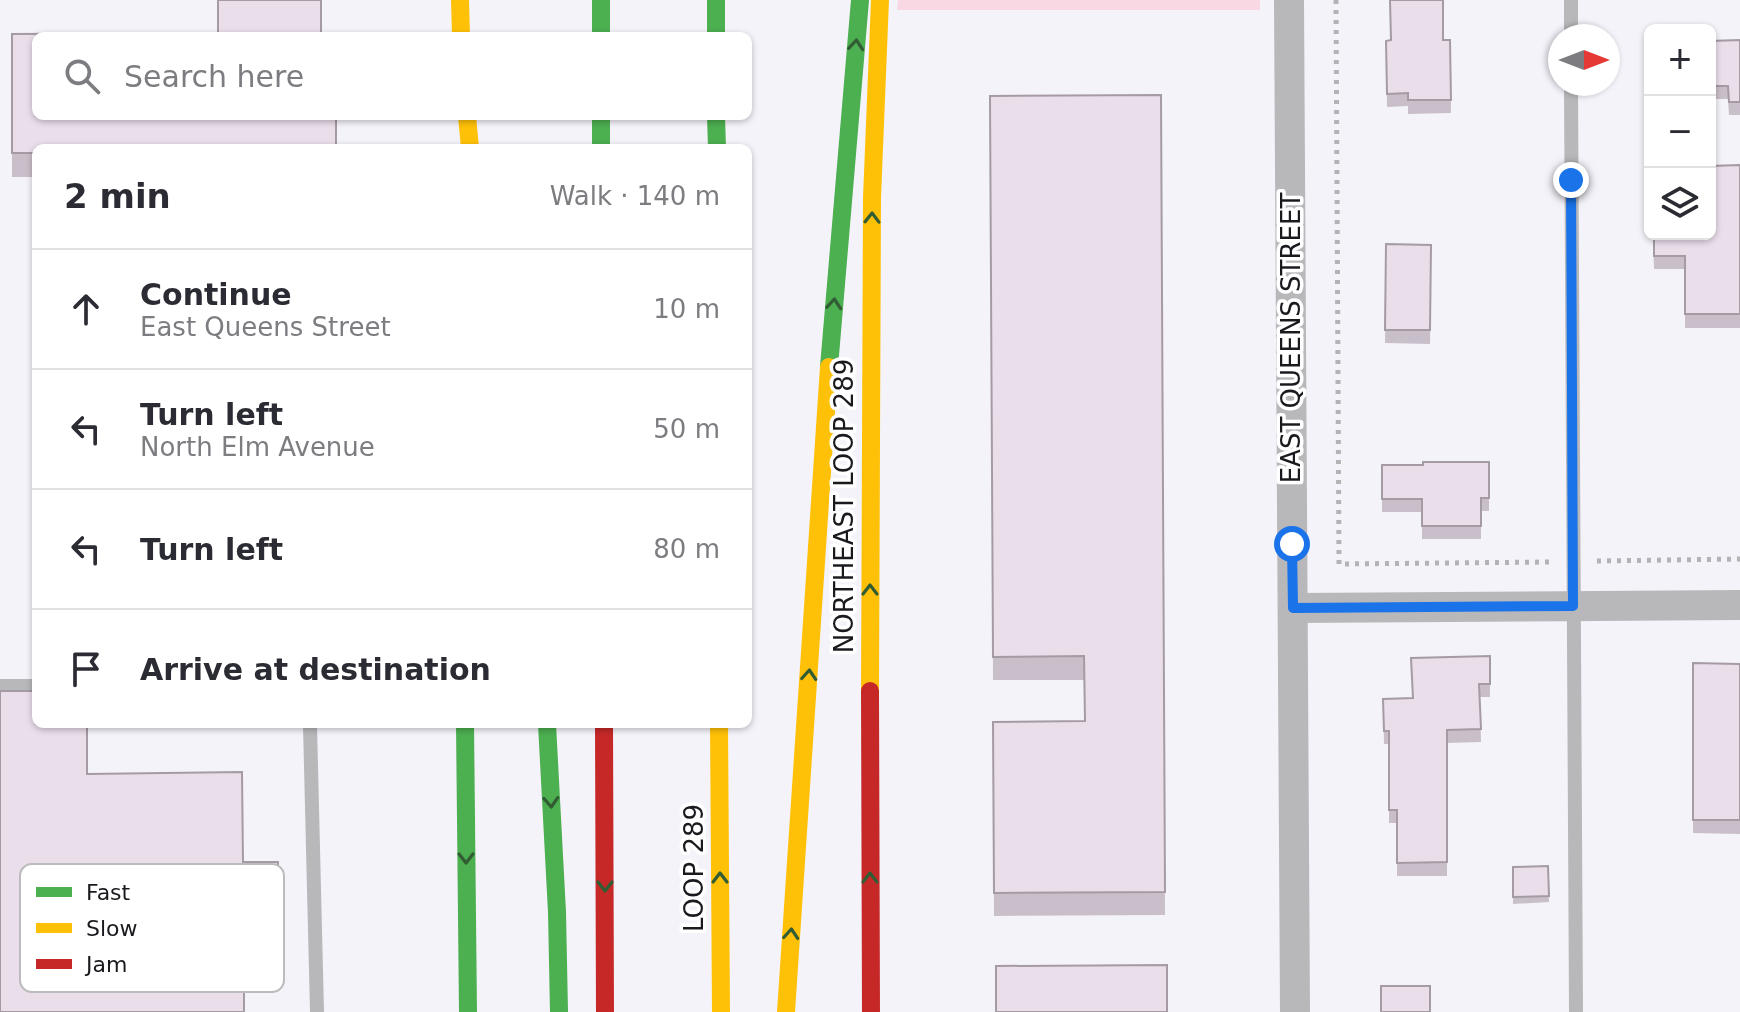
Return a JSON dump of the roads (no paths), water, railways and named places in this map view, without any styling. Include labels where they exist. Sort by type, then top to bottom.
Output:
[{"type":"main road","points":[[460,0],[461,32]]},
{"type":"main road","points":[[601,0],[601,32]]},
{"type":"main road","points":[[716,0],[716,32]]},
{"type":"main road","points":[[786,1012],[830,355],[860,0]]},
{"type":"main road","name":"NORTHEAST LOOP 289","points":[[871,1012],[871,274],[880,0]]},
{"type":"main road","points":[[462,144],[465,120]]},
{"type":"main road","points":[[466,120],[469,144]]},
{"type":"main road","points":[[601,120],[601,144]]},
{"type":"main road","points":[[716,120],[717,144]]},
{"type":"main road","points":[[465,728],[468,1012]]},
{"type":"main road","points":[[547,728],[559,1012]]},
{"type":"main road","points":[[604,728],[605,1012]]},
{"type":"main road","name":"LOOP 289","points":[[719,728],[721,1012]]},
{"type":"street","name":"EAST QUEENS STREET","points":[[1289,0],[1295,1012]]},
{"type":"street","points":[[1293,608],[1740,605]]},
{"type":"lane","points":[[1571,0],[1571,24]]},
{"type":"lane","points":[[1571,96],[1576,1012]]},
{"type":"lane","points":[[0,686],[32,686]]},
{"type":"lane","points":[[309,728],[317,1012]]}]
